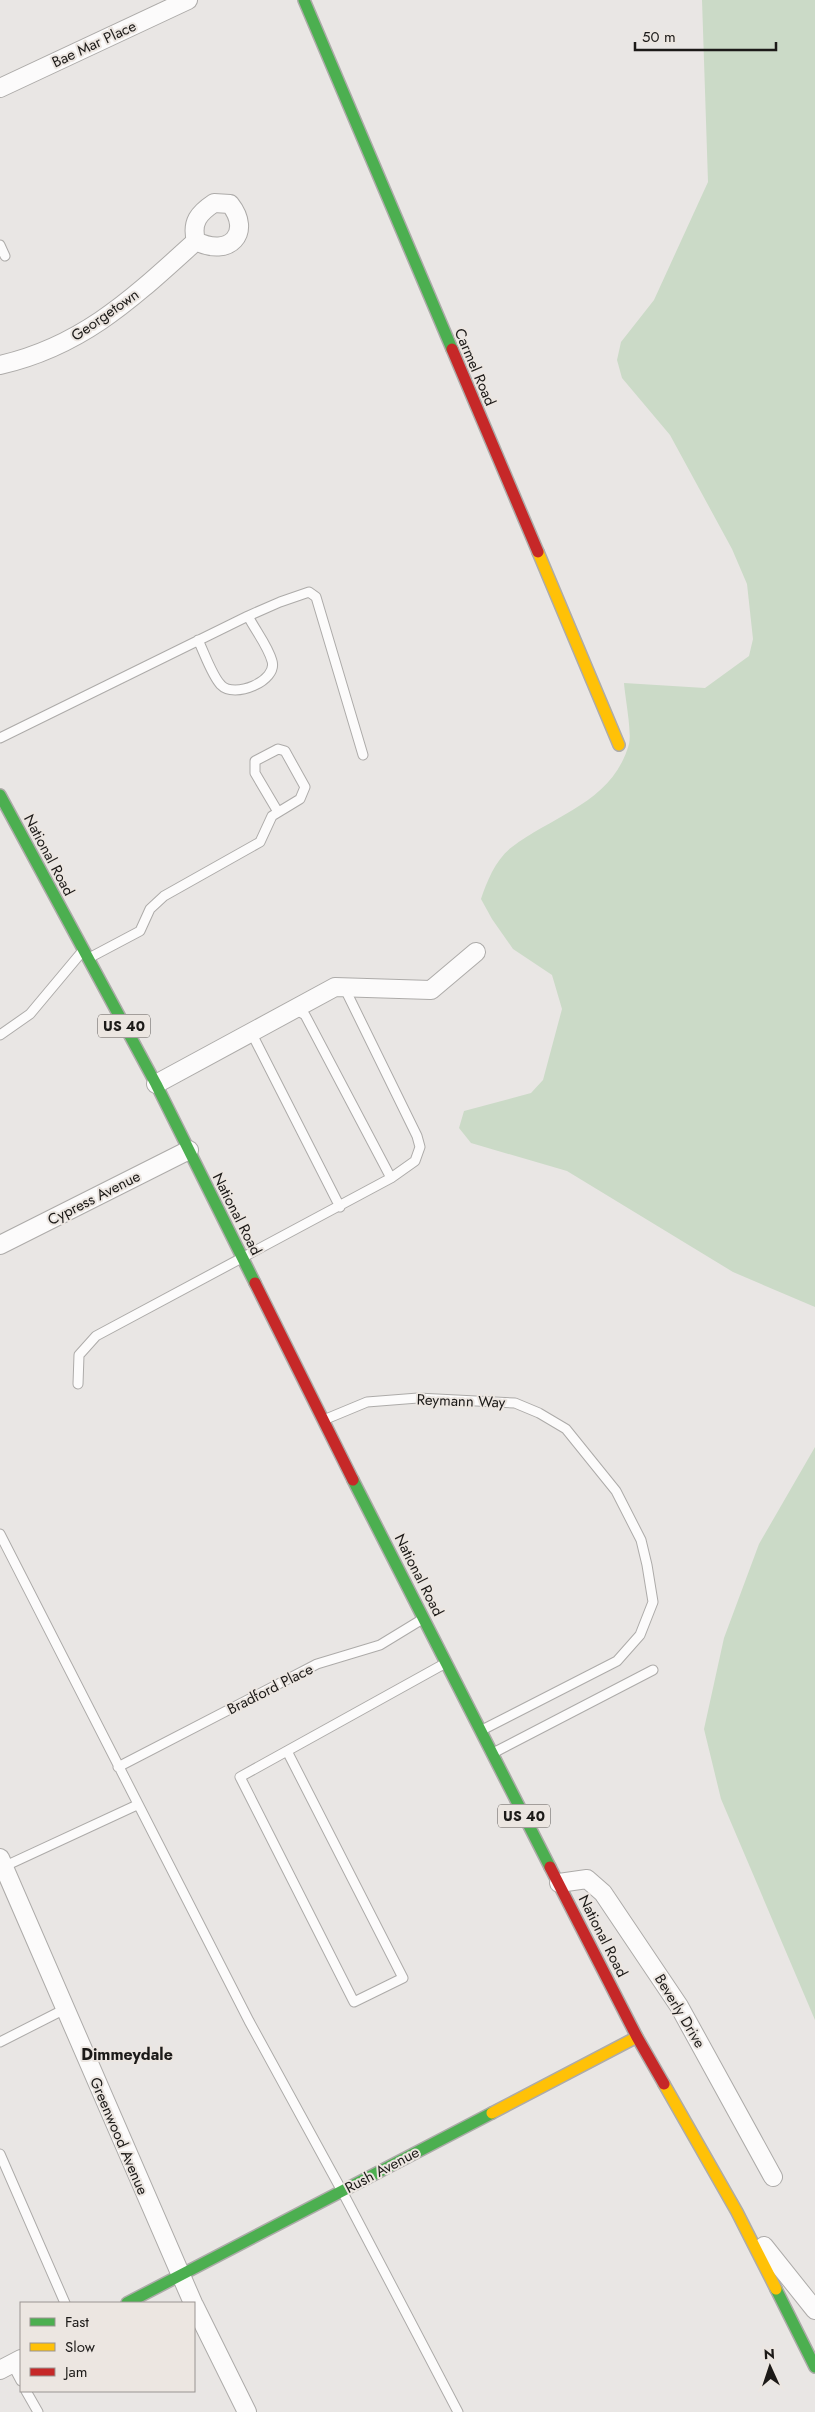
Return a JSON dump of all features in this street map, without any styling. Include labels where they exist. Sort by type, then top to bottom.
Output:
[{"type":"main road","name":"Carmel Road","points":[[304,0],[619,745]]},
{"type":"main road","name":"National Road","points":[[0,795],[84,955],[156,1084],[446,1662],[637,2036],[737,2212],[815,2367]]},
{"type":"main road","name":"Rush Avenue","points":[[129,2302],[637,2036]]},
{"type":"street","name":"Bae Mar Place","points":[[0,88],[188,0]]},
{"type":"street","name":"Georgetown","points":[[0,365],[52,349],[88,329],[131,300],[196,241]]},
{"type":"street","points":[[156,1084],[252,1034],[335,987],[431,990],[476,952]]},
{"type":"street","name":"Cypress Avenue","points":[[0,1245],[189,1150]]},
{"type":"street","name":"Greenwood Avenue","points":[[1,1865],[192,2302]]},
{"type":"street","name":"Beverly Drive","points":[[559,1883],[587,1879],[603,1893],[679,2006],[772,2177]]},
{"type":"street","points":[[737,2212],[815,2310]]},
{"type":"street","name":"Greenwood Avenue","points":[[195,2308],[247,2412]]},
{"type":"lane","points":[[0,245],[5,256]]},
{"type":"lane","points":[[0,738],[248,616],[280,602],[310,592],[316,597],[363,755]]},
{"type":"lane","points":[[198,640],[220,685],[229,691],[239,691],[268,678],[272,670],[273,661],[248,616]]},
{"type":"lane","points":[[0,1036],[30,1014],[84,955],[140,931],[150,909],[164,896],[260,842],[272,816],[300,799],[304,787],[284,751],[278,748],[255,761],[255,773],[278,812]]},
{"type":"lane","points":[[78,1384],[80,1355],[96,1336],[340,1207],[391,1178],[415,1161],[420,1147],[417,1136],[344,987]]},
{"type":"lane","points":[[295,1009],[305,1015],[391,1178]]},
{"type":"lane","points":[[252,1034],[340,1207]]},
{"type":"lane","name":"Reymann Way","points":[[324,1420],[367,1402],[418,1398],[515,1403],[566,1429],[616,1491],[641,1540],[653,1602],[640,1635],[617,1661],[481,1731]]},
{"type":"lane","points":[[0,1534],[249,2021],[342,2191],[458,2412]]},
{"type":"lane","name":"Bradford Place","points":[[118,1767],[316,1664],[380,1645],[424,1618]]},
{"type":"lane","points":[[287,1751],[402,1978],[354,2002],[240,1777],[446,1662]]},
{"type":"lane","points":[[492,1753],[654,1670]]},
{"type":"lane","points":[[1,1865],[137,1805]]},
{"type":"lane","points":[[0,2042],[65,2009]]},
{"type":"lane","points":[[0,2154],[65,2302]]},
{"type":"lane","points":[[11,2364],[20,2379]]},
{"type":"lane","points":[[27,2392],[38,2412]]},
{"type":"green space","points":[[702,0],[815,0],[815,1307],[733,1272],[567,1171],[471,1143],[459,1128],[464,1111],[531,1093],[543,1080],[562,1009],[552,975],[513,949],[492,919],[481,899],[497,864],[512,847],[580,805],[596,794],[610,780],[621,764],[630,739],[624,683],[705,688],[749,656],[753,639],[747,584],[732,549],[670,435],[622,378],[617,360],[621,342],[654,300],[708,182]]},
{"type":"green space","points":[[815,1447],[815,2020],[721,1799],[704,1729],[724,1638],[759,1544]]},
{"type":"traffic: fast","points":[[304,0],[452,349]]},
{"type":"traffic: fast","points":[[0,795],[156,1084],[255,1283]]},
{"type":"traffic: fast","points":[[353,1480],[550,1867]]},
{"type":"traffic: fast","points":[[129,2302],[492,2113]]},
{"type":"traffic: fast","points":[[776,2289],[815,2367]]},
{"type":"traffic: slow","points":[[538,552],[619,745]]},
{"type":"traffic: slow","points":[[492,2113],[637,2037]]},
{"type":"traffic: slow","points":[[664,2084],[737,2212],[776,2289]]},
{"type":"traffic: jam","points":[[452,349],[538,552]]},
{"type":"traffic: jam","points":[[255,1283],[353,1480]]},
{"type":"traffic: jam","points":[[550,1867],[637,2037],[664,2084]]},
{"type":"district","name":"Dimmeydale","points":[[127,2054]]}]
